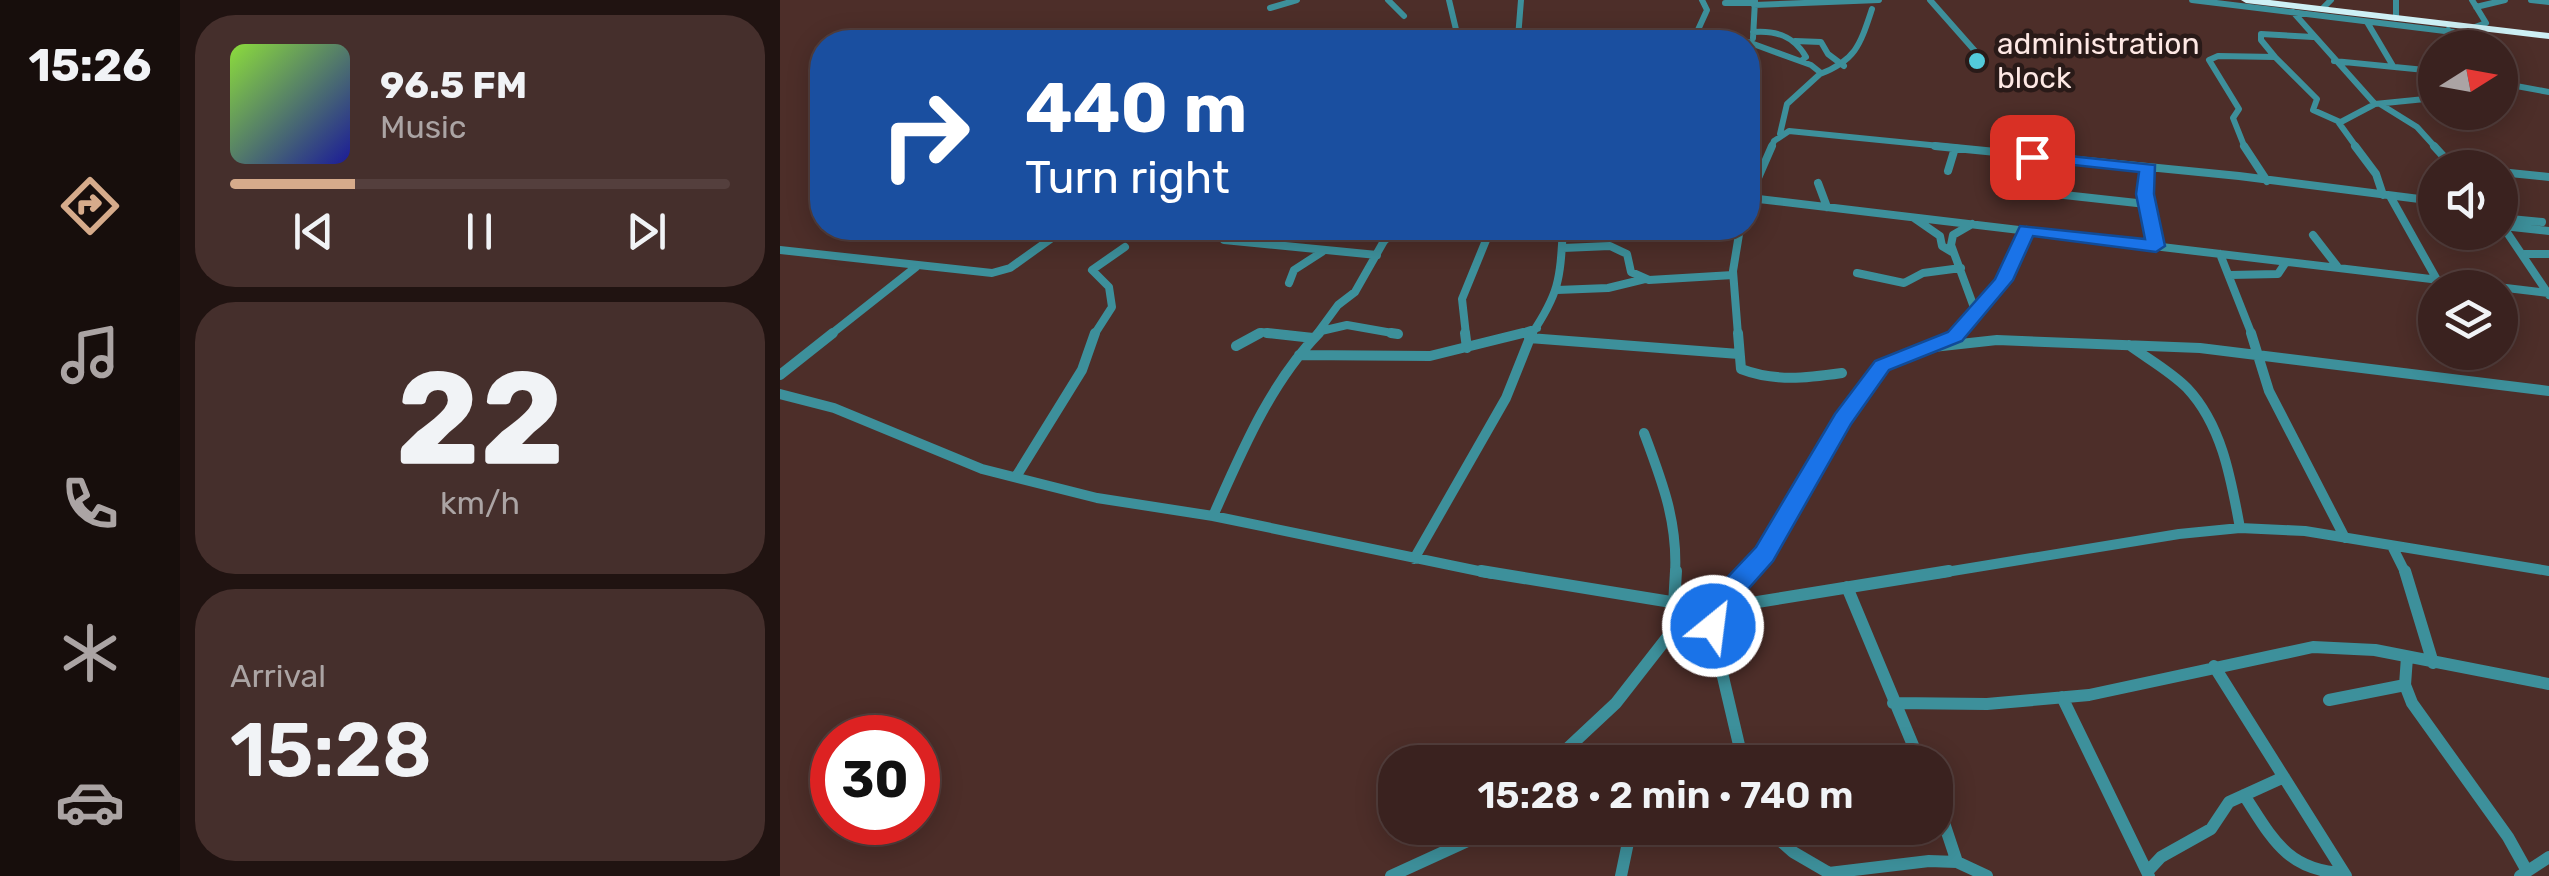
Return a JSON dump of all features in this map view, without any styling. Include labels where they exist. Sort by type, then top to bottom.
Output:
[{"type":"highway","points":[[2246,0],[2272,6],[2326,5],[2396,18],[2549,36]]},
{"type":"street","points":[[1270,8],[1297,0]]},
{"type":"street","points":[[1388,0],[1404,16]]},
{"type":"street","points":[[1449,0],[1456,30]]},
{"type":"street","points":[[1518,30],[1520,0]]},
{"type":"street","points":[[1695,30],[1707,10],[1702,0]]},
{"type":"street","points":[[1725,3],[1879,0]]},
{"type":"street","points":[[1930,0],[1974,51]]},
{"type":"street","points":[[2192,0],[2272,6],[2292,12],[2435,30]]},
{"type":"street","points":[[2396,0],[2396,18]]},
{"type":"street","points":[[2476,27],[2486,24],[2474,3],[2504,0]]},
{"type":"street","points":[[2531,0],[2548,0]]},
{"type":"street","points":[[1752,30],[1754,3]]},
{"type":"street","points":[[2272,6],[2300,24]]},
{"type":"street","points":[[1760,174],[1780,134],[1779,124],[1790,100],[1820,74],[1844,66],[1860,41],[1872,8]]},
{"type":"street","points":[[2292,12],[2377,104],[2417,127],[2438,150]]},
{"type":"street","points":[[2367,22],[2394,66]]},
{"type":"street","points":[[2434,23],[2448,30]]},
{"type":"street","points":[[2277,34],[2300,24]]},
{"type":"street","points":[[1760,32],[1776,32],[1794,41],[1806,54],[1801,62]]},
{"type":"street","points":[[2313,37],[2259,35],[2274,57],[2314,96],[2313,110],[2340,122],[2376,174],[2431,270]]},
{"type":"street","points":[[1794,41],[1821,42],[1828,54],[1844,66]]},
{"type":"street","points":[[1760,47],[1816,68],[1820,74]]},
{"type":"street","points":[[2268,180],[2241,144],[2234,118],[2239,109],[2209,60],[2218,56],[2274,57]]},
{"type":"street","points":[[2334,61],[2418,69]]},
{"type":"street","points":[[2518,86],[2549,92]]},
{"type":"street","points":[[2340,122],[2377,104],[2418,100]]},
{"type":"street","points":[[1780,134],[1802,132],[2418,199]]},
{"type":"street","points":[[1948,171],[1956,148]]},
{"type":"street","points":[[2150,168],[2144,182],[2156,246]]},
{"type":"street","points":[[2518,174],[2549,177]]},
{"type":"street","points":[[1818,183],[1827,207]]},
{"type":"street","points":[[2046,193],[2146,204]]},
{"type":"street","points":[[1760,201],[2418,276]]},
{"type":"street","points":[[1913,217],[1938,234],[1942,246],[1952,252],[1976,310]]},
{"type":"street","points":[[2518,224],[2542,222]]},
{"type":"street","points":[[1952,252],[1953,236],[1973,224]]},
{"type":"street","points":[[2518,227],[2549,231]]},
{"type":"street","points":[[1937,346],[1955,336],[2014,264],[2027,230]]},
{"type":"street","points":[[2518,230],[2549,239]]},
{"type":"street","points":[[2313,235],[2338,267]]},
{"type":"street","points":[[780,250],[968,273],[999,272],[1047,240]]},
{"type":"street","points":[[1247,240],[1322,252],[1377,255]]},
{"type":"street","points":[[1212,516],[1247,440],[1299,354],[1338,305],[1355,292],[1385,240]]},
{"type":"street","points":[[1467,348],[1462,299],[1487,240]]},
{"type":"street","points":[[1414,559],[1506,398],[1530,338],[1557,290],[1563,240]]},
{"type":"street","points":[[1738,240],[1734,275],[1741,369],[1764,379],[1791,381],[1842,373]]},
{"type":"street","points":[[1016,476],[1082,370],[1096,331],[1112,307],[1109,286],[1092,270],[1126,247]]},
{"type":"street","points":[[1563,248],[1618,247],[1628,254],[1631,272],[1645,279]]},
{"type":"street","points":[[2518,248],[2549,294]]},
{"type":"street","points":[[1289,283],[1294,270],[1322,252]]},
{"type":"street","points":[[2220,254],[2274,400],[2346,538]]},
{"type":"street","points":[[2522,254],[2549,254]]},
{"type":"street","points":[[2230,276],[2278,274],[2286,262]]},
{"type":"street","points":[[780,375],[917,266]]},
{"type":"street","points":[[1857,274],[1904,283],[1923,273],[1961,268]]},
{"type":"street","points":[[1557,290],[1608,288],[1645,279],[1734,275]]},
{"type":"street","points":[[2518,290],[2549,294]]},
{"type":"street","points":[[1236,346],[1261,332],[1315,335],[1347,325],[1398,334]]},
{"type":"street","points":[[1299,354],[1317,358],[1348,354],[1414,357],[1467,348],[1537,328]]},
{"type":"street","points":[[1739,745],[1716,646],[1714,609],[1764,554],[1842,420],[1882,366],[1908,353],[2017,337],[2124,342],[2372,366],[2549,391]]},
{"type":"street","points":[[1530,338],[1739,354]]},
{"type":"street","points":[[2124,342],[2170,374],[2202,408],[2214,431],[2235,497],[2240,528]]},
{"type":"street","points":[[780,394],[834,408],[982,469],[1097,498],[1212,516],[1414,559],[1691,608],[1714,609],[2180,534],[2240,528],[2305,531],[2549,570]]},
{"type":"street","points":[[1644,433],[1677,538],[1674,605]]},
{"type":"street","points":[[2392,546],[2404,571],[2433,663]]},
{"type":"street","points":[[1847,587],[1912,745]]},
{"type":"street","points":[[1572,745],[1616,703],[1691,608]]},
{"type":"street","points":[[1893,702],[1987,704],[2088,695],[2313,647],[2375,650],[2549,684]]},
{"type":"street","points":[[2407,657],[2405,685],[2426,724],[2508,837],[2524,873],[2549,858]]},
{"type":"street","points":[[2214,666],[2345,875]]},
{"type":"street","points":[[2329,700],[2405,685]]},
{"type":"street","points":[[2062,697],[2148,874],[2160,857],[2211,830],[2229,802],[2284,777]]},
{"type":"street","points":[[2244,795],[2274,841],[2301,866],[2322,874],[2345,875]]},
{"type":"street","points":[[1391,876],[1458,845]]},
{"type":"street","points":[[1620,876],[1627,845]]},
{"type":"street","points":[[1786,845],[1829,873],[1906,862],[1956,862],[1987,876]]},
{"type":"street","points":[[1951,845],[1956,862]]},
{"type":"place","name":"administration block","points":[[1977,61]]},
{"type":"route","points":[[1713,626],[1714,609],[1764,554],[1842,420],[1882,366],[1898,356],[1937,346],[1955,336],[2004,280],[2027,230],[2156,246],[2145,194],[2145,178],[2150,168],[2032,157]]}]
